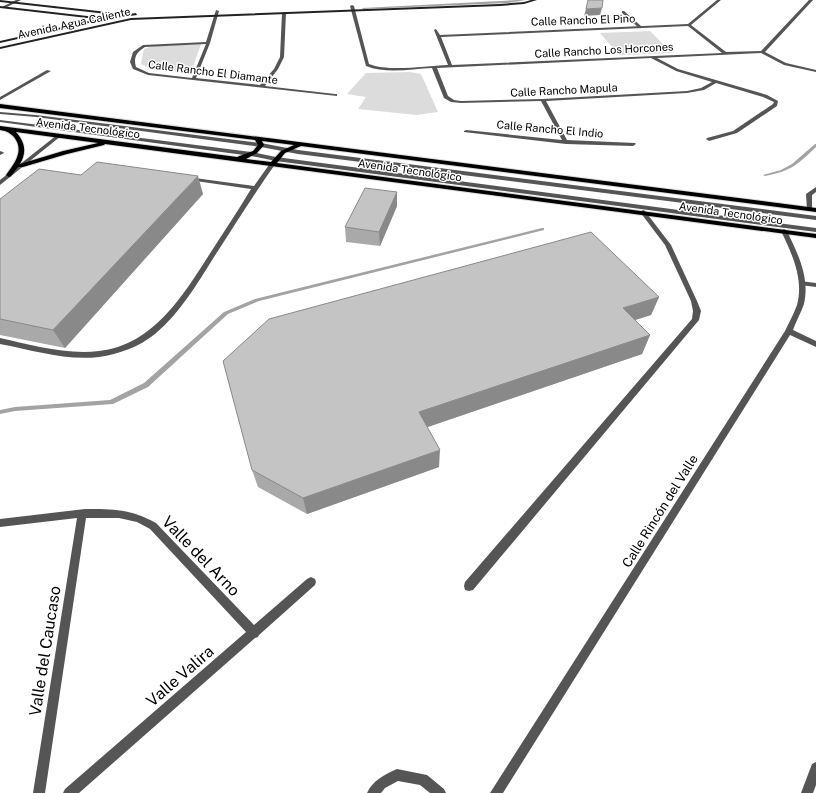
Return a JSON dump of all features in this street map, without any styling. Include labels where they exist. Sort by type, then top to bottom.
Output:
[{"type":"main road","name":"Avenida Tecnológico","points":[[0,106],[260,142],[300,145],[813,209]]},
{"type":"main road","name":"Avenida Tecnológico","points":[[0,128],[239,159],[274,161],[816,236]]},
{"type":"main road","points":[[10,129],[20,143],[22,153],[20,161],[10,175]]},
{"type":"main road","points":[[21,166],[65,152],[112,142]]},
{"type":"main road","points":[[239,159],[258,150],[260,142]]},
{"type":"main road","points":[[274,161],[287,150],[300,145]]},
{"type":"street","name":"Avenida Agua Caliente","points":[[0,48],[131,19],[216,13],[284,13],[502,0]]},
{"type":"street","name":"Avenida Agua Caliente","points":[[0,42],[123,15],[511,4],[535,0]]},
{"type":"street","points":[[719,0],[689,25],[726,54]]},
{"type":"street","points":[[811,0],[762,52],[785,64],[816,71]]},
{"type":"street","points":[[1,1],[17,1],[123,15],[131,19]]},
{"type":"street","points":[[2,7],[17,1]]},
{"type":"street","points":[[2,7],[102,19],[109,23]]},
{"type":"street","name":"Calle Rancho Los Horcones","points":[[353,8],[367,65],[375,68],[434,67],[762,52]]},
{"type":"street","points":[[623,12],[640,27]]},
{"type":"street","points":[[194,79],[208,43],[216,13]]},
{"type":"street","points":[[262,86],[276,69],[282,57],[284,13]]},
{"type":"street","name":"Calle Rancho El Pino","points":[[438,36],[689,25]]},
{"type":"street","points":[[436,30],[450,66]]},
{"type":"street","name":"Calle Rancho El Diamante","points":[[208,43],[148,46],[137,49],[133,54],[132,62],[134,68],[140,72],[148,74],[336,95]]},
{"type":"street","points":[[651,57],[670,68],[765,96],[776,101],[775,105],[735,132],[709,139]]},
{"type":"street","name":"Calle Rancho Mapula","points":[[434,67],[446,97],[453,101],[465,103],[687,92],[702,89],[715,82]]},
{"type":"street","points":[[0,99],[49,71]]},
{"type":"street","points":[[543,100],[566,142]]},
{"type":"street","points":[[0,113],[260,142],[287,150],[816,218]]},
{"type":"street","points":[[0,121],[251,154],[274,161],[816,230]]},
{"type":"street","name":"Calle Rancho El Indio","points":[[466,131],[566,142],[633,144]]},
{"type":"street","points":[[0,183],[59,136]]},
{"type":"street","points":[[0,341],[76,355],[100,354],[122,349],[145,338],[164,322],[184,300],[274,161]]},
{"type":"street","points":[[180,176],[256,188]]},
{"type":"street","points":[[813,209],[809,194],[816,189]]},
{"type":"street","points":[[469,586],[695,320],[697,311],[694,301],[668,245],[643,212]]},
{"type":"street","name":"Calle Rincón del Valle","points":[[496,793],[789,331],[800,304],[802,283],[796,256],[784,232]]},
{"type":"street","points":[[802,283],[816,284]]},
{"type":"street","points":[[789,331],[816,344]]},
{"type":"street","name":"Valle del Arno","points":[[0,523],[82,514],[118,514],[136,517],[153,526],[254,633]]},
{"type":"street","name":"Valle del Caucaso","points":[[39,793],[82,514]]},
{"type":"street","name":"Valle Valira","points":[[69,793],[311,582]]},
{"type":"street","points":[[807,793],[816,768]]},
{"type":"street","points":[[373,793],[381,784],[397,775],[423,779],[440,793]]},
{"type":"shaded area","points":[[650,31],[672,53],[619,55],[600,33]]},
{"type":"shaded area","points":[[201,44],[191,73],[153,70],[141,64],[144,49],[153,46]]},
{"type":"shaded area","points":[[410,72],[421,74],[438,112],[417,115],[358,109],[366,97],[347,94],[366,73]]},
{"type":"building","points":[[588,0],[603,0],[602,8],[586,9]]},
{"type":"building","points":[[97,162],[198,176],[53,330],[0,319],[0,199],[39,169],[81,175]]},
{"type":"building","points":[[365,188],[397,192],[379,232],[345,227]]},
{"type":"building","points":[[591,232],[659,297],[623,308],[650,335],[419,412],[440,450],[303,498],[252,470],[223,361],[269,319]]},
{"type":"waterway","points":[[363,8],[525,0]]},
{"type":"waterway","points":[[765,175],[782,171],[794,165],[816,145]]},
{"type":"waterway","points":[[0,412],[15,409],[111,402],[146,385],[226,313],[257,300],[542,229]]}]
